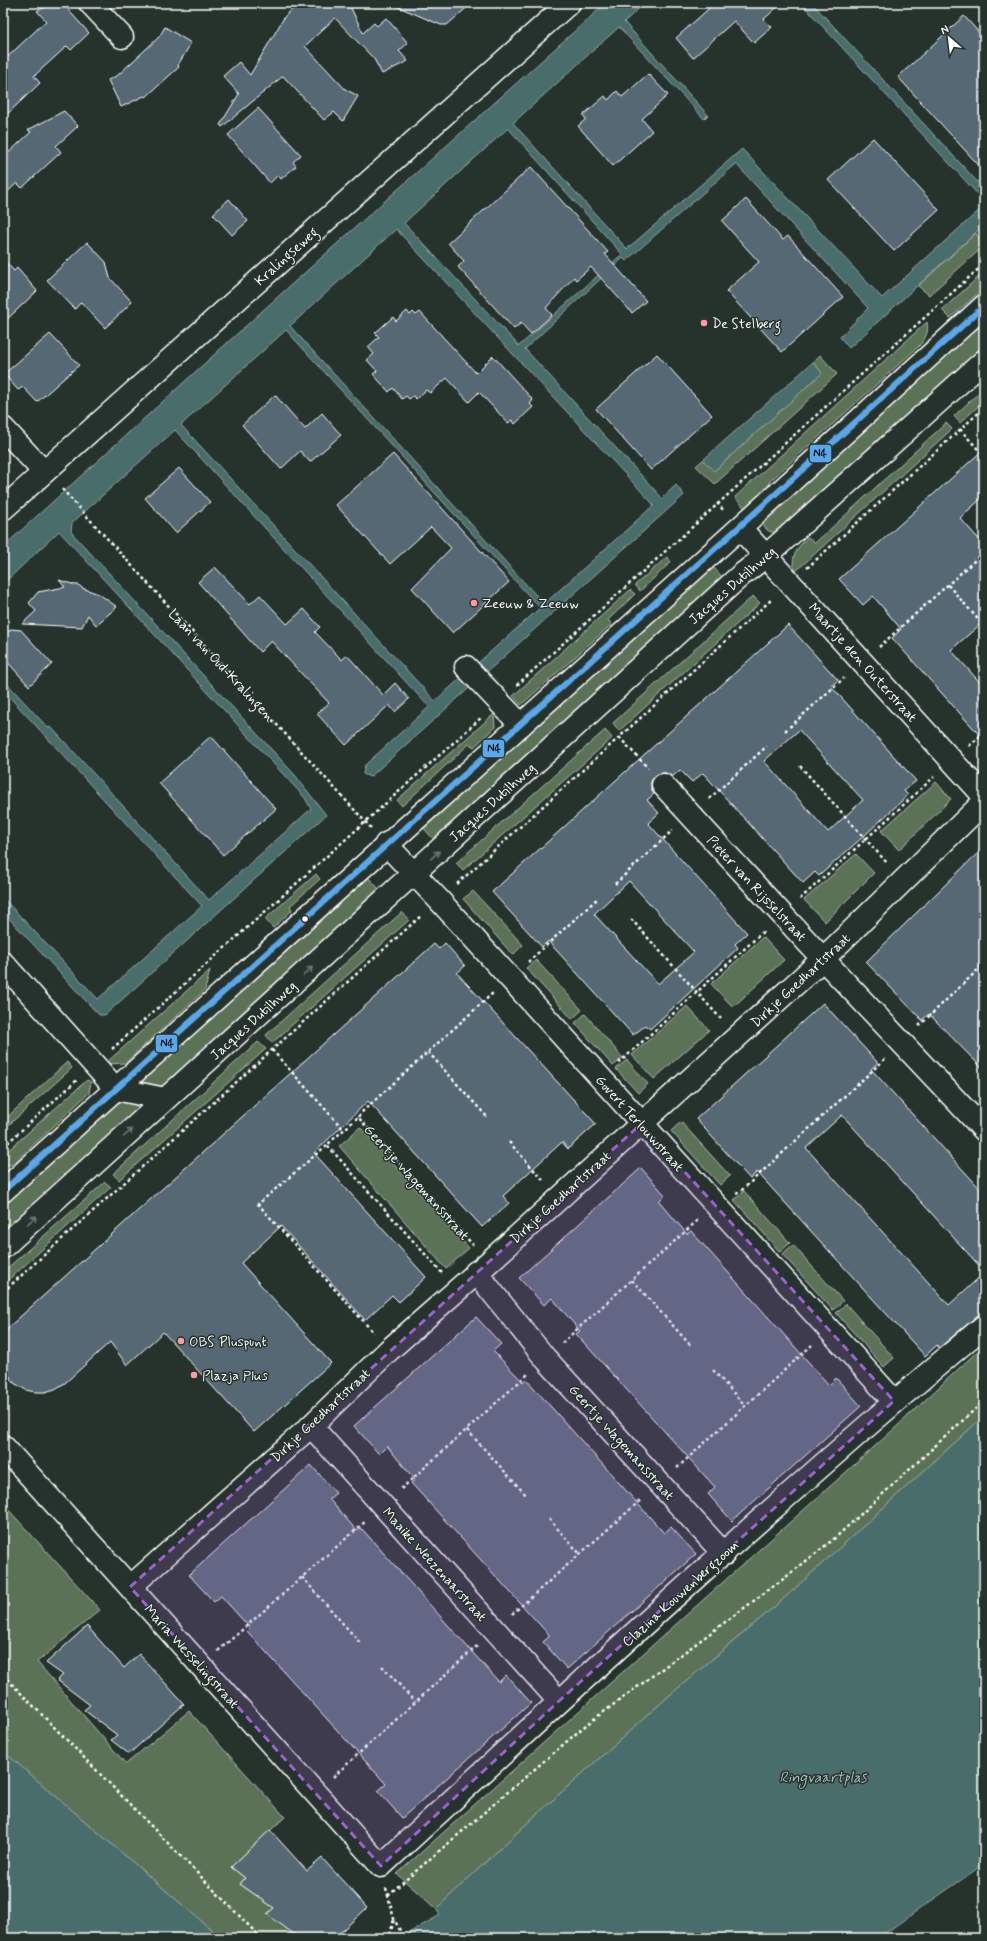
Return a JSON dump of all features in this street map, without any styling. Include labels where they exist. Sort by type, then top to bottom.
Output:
[{"type":"street","points":[[90,3],[122,38]]},
{"type":"street","name":"Kralingseweg","points":[[3,509],[51,479],[569,3]]},
{"type":"street","points":[[3,1191],[386,844],[741,529],[984,306]]},
{"type":"street","name":"Jacques Dutilhweg","points":[[3,1247],[740,576],[766,556],[984,361]]},
{"type":"street","points":[[3,428],[51,479]]},
{"type":"street","name":"Maartje den Outerstraat","points":[[741,529],[984,796]]},
{"type":"street","points":[[466,667],[521,725]]},
{"type":"street","name":"Pieter van Rijsselstraat","points":[[663,785],[823,960],[984,1130]]},
{"type":"street","name":"Dirkje Goedhartstraat","points":[[130,1587],[311,1426],[389,1350],[823,960],[984,802]]},
{"type":"street","name":"Govert Terlouwstraat","points":[[386,844],[439,900],[894,1402]]},
{"type":"street","points":[[3,964],[116,1089],[165,1100]]},
{"type":"street","name":"Geertje Wagemansstraat","points":[[483,1267],[545,1358],[724,1554]]},
{"type":"street","name":"Clazina Kouwenbergzoom","points":[[381,1866],[559,1701],[894,1402],[984,1326]]},
{"type":"street","name":"Maaike Weezenaarstraat","points":[[311,1426],[559,1701]]},
{"type":"street","name":"Maria Wesselingstraat","points":[[3,1446],[381,1866]]},
{"type":"path","points":[[3,1292],[984,408]]},
{"type":"path","points":[[960,429],[984,456]]},
{"type":"path","name":"Laan van Oud-Kralingen","points":[[51,479],[386,844]]},
{"type":"path","points":[[785,731],[984,552]]},
{"type":"path","points":[[948,585],[984,626]]},
{"type":"path","points":[[619,737],[663,785]]},
{"type":"path","points":[[800,766],[904,881]]},
{"type":"path","points":[[358,1118],[363,1111],[598,898]]},
{"type":"path","points":[[631,918],[737,1037]]},
{"type":"path","points":[[201,1666],[383,1506],[714,1205],[742,1190],[902,1043],[984,964]]},
{"type":"path","points":[[272,1050],[344,1130]]},
{"type":"path","points":[[428,1052],[488,1118]]},
{"type":"path","name":"Geertje Wagemansstraat","points":[[389,1350],[258,1204],[358,1118],[483,1267]]},
{"type":"path","points":[[509,1142],[559,1198]]},
{"type":"path","points":[[327,1145],[457,1290]]},
{"type":"path","points":[[632,1280],[692,1347]]},
{"type":"path","points":[[315,1794],[494,1630],[660,1483],[829,1330]]},
{"type":"path","points":[[713,1370],[745,1406]]},
{"type":"path","points":[[388,1895],[586,1725],[786,1577],[835,1538],[984,1401]]},
{"type":"path","points":[[467,1430],[526,1495]]},
{"type":"path","points":[[549,1519],[580,1554]]},
{"type":"path","points":[[302,1577],[361,1644]]},
{"type":"path","points":[[382,1666],[415,1702]]},
{"type":"path","points":[[3,1676],[261,1938]]},
{"type":"path","points":[[381,1866],[394,1919],[404,1938]]},
{"type":"path","points":[[385,1938],[390,1935],[394,1919]]},
{"type":"highlighted area","points":[[641,1124],[894,1401],[559,1701],[381,1866],[130,1587]]},
{"type":"green space","points":[[976,233],[984,246],[929,295],[918,286]]},
{"type":"green space","points":[[984,272],[984,288],[950,318],[942,310]]},
{"type":"green space","points":[[984,317],[984,347],[779,531],[771,532],[765,528],[762,522]]},
{"type":"green space","points":[[927,322],[928,329],[926,335],[919,346],[770,481],[764,501],[749,513],[735,497]]},
{"type":"green space","points":[[820,355],[837,374],[715,484],[696,466],[703,460],[714,471],[822,373],[813,362]]},
{"type":"green space","points":[[984,388],[984,401],[960,423],[954,416]]},
{"type":"green space","points":[[946,423],[952,429],[796,571],[793,562],[794,557],[798,548],[808,537],[815,543]]},
{"type":"green space","points":[[667,557],[671,562],[640,591],[635,585]]},
{"type":"green space","points":[[710,564],[725,580],[435,841],[421,825]]},
{"type":"green space","points":[[630,590],[635,594],[608,620],[612,624],[521,705],[513,696]]},
{"type":"green space","points":[[753,596],[760,603],[619,731],[613,723]]},
{"type":"green space","points":[[494,714],[495,727],[474,747],[469,744],[402,806],[397,800]]},
{"type":"green space","points":[[605,730],[612,738],[463,870],[456,863]]},
{"type":"green space","points":[[936,782],[951,799],[899,850],[881,831]]},
{"type":"green space","points":[[856,854],[874,873],[825,922],[804,900]]},
{"type":"green space","points":[[316,874],[320,879],[290,906],[292,910],[273,928],[265,919]]},
{"type":"green space","points":[[365,874],[381,891],[3,1231],[3,1203]]},
{"type":"green space","points":[[473,891],[523,945],[513,955],[463,899]]},
{"type":"green space","points":[[402,912],[409,920],[272,1043],[266,1035]]},
{"type":"green space","points":[[763,937],[784,960],[733,1007],[711,984]]},
{"type":"green space","points":[[536,960],[582,1010],[572,1019],[526,968]]},
{"type":"green space","points":[[210,970],[205,990],[125,1063],[108,1064],[107,1062]]},
{"type":"green space","points":[[687,1006],[709,1030],[654,1079],[632,1055]]},
{"type":"green space","points":[[585,1014],[623,1058],[613,1066],[575,1023]]},
{"type":"green space","points":[[258,1042],[266,1049],[119,1180],[113,1174]]},
{"type":"green space","points":[[627,1060],[648,1084],[638,1093],[616,1069]]},
{"type":"green space","points":[[67,1062],[72,1068],[3,1130],[3,1121]]},
{"type":"green space","points":[[87,1080],[91,1082],[89,1093],[12,1165],[3,1165],[3,1155]]},
{"type":"green space","points":[[681,1122],[730,1176],[720,1185],[671,1131]]},
{"type":"green space","points":[[360,1127],[469,1248],[446,1269],[339,1146]]},
{"type":"green space","points":[[105,1182],[111,1187],[3,1285],[3,1272]]},
{"type":"green space","points":[[744,1191],[790,1243],[780,1252],[734,1200]]},
{"type":"green space","points":[[793,1245],[843,1301],[833,1310],[782,1254]]},
{"type":"green space","points":[[846,1304],[894,1358],[884,1367],[836,1313]]},
{"type":"green space","points":[[984,1345],[984,1416],[779,1603],[670,1695],[524,1826],[436,1909],[397,1874],[893,1430]]},
{"type":"green space","points":[[6,1507],[100,1610],[37,1662],[126,1764],[189,1711],[285,1817],[231,1867],[245,1878],[240,1884],[274,1908],[299,1938],[221,1938],[3,1751],[3,1509]]},
{"type":"water","points":[[606,3],[645,3],[624,22],[708,115],[704,119],[619,27],[513,123],[627,249],[742,149],[882,298],[984,206],[984,225],[849,348],[840,337],[868,308],[736,164],[626,261],[623,258],[525,349],[662,498],[676,485],[684,495],[370,777],[363,774],[365,765],[429,707],[175,430],[72,523],[71,532],[295,775],[326,815],[105,1015],[99,1015],[3,912],[3,898],[98,999],[202,906],[3,690],[3,679],[48,728],[51,727],[209,900],[311,809],[305,798],[59,531],[3,584],[3,547],[282,293]],"holes":[[[508,128],[622,254],[519,346],[404,223]],[[396,229],[654,505],[544,604],[290,326]],[[286,330],[540,608],[435,701],[181,425]]]},
{"type":"water","points":[[801,3],[812,3],[984,189],[984,201]]},
{"type":"water","points":[[813,362],[822,373],[714,471],[703,460]]},
{"type":"water","name":"Ringvaartplas","points":[[984,1416],[984,1864],[878,1938],[400,1938],[440,1915],[436,1909],[524,1826],[670,1695],[779,1603]]},
{"type":"water","points":[[3,1751],[10,1757],[221,1938],[3,1938]]},
{"type":"building","points":[[53,3],[65,3],[70,12],[89,33],[71,50],[67,46],[34,76],[40,83],[3,118],[3,61],[46,21],[37,11]]},
{"type":"building","points":[[299,3],[351,3],[349,4],[363,33],[374,23],[377,26],[386,18],[408,43],[399,51],[408,61],[382,74],[374,59],[335,18],[305,46],[345,89],[358,96],[343,121],[334,112],[324,120],[283,76],[222,127],[220,125],[239,94],[223,76],[239,62],[250,75],[285,16]]},
{"type":"building","points":[[389,3],[472,3],[447,25],[441,25]]},
{"type":"building","points":[[715,3],[782,3],[764,19],[772,27],[754,43],[734,21],[693,58],[676,38]]},
{"type":"building","points":[[964,16],[984,38],[984,171],[898,77]]},
{"type":"building","points":[[165,27],[191,43],[178,65],[179,67],[146,97],[144,96],[121,107],[108,80],[118,75],[159,37]]},
{"type":"building","points":[[648,74],[668,95],[642,119],[652,131],[613,166],[578,126],[586,119],[583,115],[605,96],[608,100],[617,91],[622,97]]},
{"type":"building","points":[[258,108],[301,155],[293,162],[296,166],[281,179],[278,175],[270,183],[228,135]]},
{"type":"building","points":[[64,111],[78,126],[56,146],[61,152],[22,188],[17,183],[3,196],[3,158],[31,132],[28,130]]},
{"type":"building","points":[[873,138],[939,210],[894,251],[828,180]]},
{"type":"building","points":[[531,167],[608,252],[605,254],[646,301],[632,313],[591,267],[576,280],[574,277],[546,308],[552,315],[531,334],[521,323],[514,329],[458,267],[464,261],[448,243]]},
{"type":"building","points":[[229,199],[248,221],[232,235],[213,214]]},
{"type":"building","points":[[746,199],[783,240],[788,236],[843,297],[782,352],[726,291],[759,262],[722,221]]},
{"type":"building","points":[[87,242],[106,262],[110,278],[132,302],[105,328],[81,302],[75,309],[47,280]]},
{"type":"building","points":[[3,259],[14,271],[17,268],[37,291],[3,323]]},
{"type":"building","points":[[407,311],[410,315],[413,312],[416,315],[420,312],[476,373],[493,356],[533,400],[530,404],[533,407],[515,424],[512,420],[508,423],[479,392],[469,402],[447,378],[430,393],[426,390],[416,399],[413,396],[409,399],[406,396],[402,399],[393,388],[389,392],[373,374],[377,371],[367,360],[374,354],[368,347],[379,337],[375,333],[393,317],[396,321]]},
{"type":"building","points":[[50,334],[79,365],[37,402],[23,387],[18,390],[4,374]]},
{"type":"building","points":[[657,354],[712,415],[651,470],[596,409]]},
{"type":"building","points":[[275,395],[305,429],[322,413],[341,435],[310,462],[300,451],[281,469],[242,425]]},
{"type":"building","points":[[984,449],[984,496],[960,518],[984,545],[984,621],[951,650],[984,687],[984,740],[892,638],[901,629],[873,596],[863,605],[839,579]]},
{"type":"building","points":[[393,454],[509,582],[453,633],[412,588],[451,548],[431,527],[390,564],[336,505]]},
{"type":"building","points":[[179,468],[210,502],[176,533],[145,498]]},
{"type":"building","points":[[215,567],[250,604],[260,595],[287,624],[304,609],[320,627],[315,632],[342,660],[347,655],[383,695],[395,683],[409,699],[395,712],[389,705],[346,745],[317,714],[329,703],[271,641],[260,652],[198,582]]},
{"type":"building","points":[[59,580],[79,585],[82,588],[99,594],[117,607],[96,625],[88,615],[82,627],[22,624],[36,611],[29,603],[38,592],[65,587]]},
{"type":"building","points":[[788,625],[838,680],[831,686],[916,781],[904,791],[908,795],[865,835],[819,876],[815,872],[803,883],[703,773],[692,782],[680,770],[672,777],[666,773],[661,773],[655,776],[651,782],[651,788],[654,794],[647,800],[659,813],[648,823],[747,933],[735,944],[738,948],[650,1029],[646,1025],[633,1035],[548,941],[542,947],[492,892]],"holes":[[[799,730],[863,800],[828,832],[764,761]],[[629,881],[694,952],[658,984],[594,914]]]},
{"type":"building","points":[[11,629],[21,630],[52,664],[29,686],[3,657],[3,637]]},
{"type":"building","points":[[211,736],[276,809],[223,855],[159,783]]},
{"type":"building","points":[[984,847],[984,1070],[929,1014],[922,1020],[866,962]]},
{"type":"building","points":[[445,943],[465,966],[457,973],[596,1124],[568,1149],[562,1142],[503,1196],[509,1203],[482,1227],[368,1101],[314,1153],[426,1277],[399,1302],[392,1295],[365,1320],[281,1226],[241,1263],[331,1363],[254,1432],[163,1332],[127,1365],[110,1342],[65,1383],[55,1389],[45,1392],[35,1392],[26,1390],[14,1383],[3,1366],[3,1341],[5,1332],[11,1325],[434,944],[439,949]]},
{"type":"building","points":[[823,1003],[878,1063],[871,1069],[984,1193],[984,1271],[842,1115],[806,1148],[949,1305],[984,1273],[984,1310],[939,1348],[937,1345],[925,1356],[757,1172],[750,1179],[696,1119]]},
{"type":"building","points":[[641,1168],[665,1195],[659,1201],[687,1234],[691,1231],[829,1385],[836,1378],[861,1406],[732,1521],[708,1494],[715,1487],[576,1334],[580,1331],[552,1298],[544,1305],[519,1278]]},
{"type":"building","points":[[476,1317],[501,1344],[493,1351],[523,1382],[526,1379],[664,1533],[671,1527],[696,1554],[567,1669],[543,1642],[550,1636],[411,1483],[415,1480],[387,1446],[379,1454],[354,1426]]},
{"type":"building","points":[[311,1465],[336,1493],[329,1499],[357,1531],[361,1528],[499,1682],[506,1675],[531,1703],[402,1818],[378,1791],[386,1784],[247,1631],[250,1628],[221,1596],[214,1602],[189,1575]]},
{"type":"building","points":[[87,1626],[124,1668],[139,1654],[184,1704],[129,1754],[111,1740],[117,1735],[84,1710],[90,1705],[57,1680],[63,1675],[46,1663]]},
{"type":"building","points":[[270,1830],[307,1871],[322,1858],[367,1908],[334,1938],[299,1938],[267,1914],[274,1908],[240,1884],[245,1878],[231,1867]]},
{"type":"transit line","name":"N4","points":[[3,1191],[984,306]]},
{"type":"place","name":"De Stelberg","points":[[704,323]]},
{"type":"place","name":"Zeeuw & Zeeuw","points":[[474,603]]},
{"type":"place","name":"OBS Pluspunt","points":[[181,1341]]},
{"type":"place","name":"Plazja Plus","points":[[194,1375]]}]
